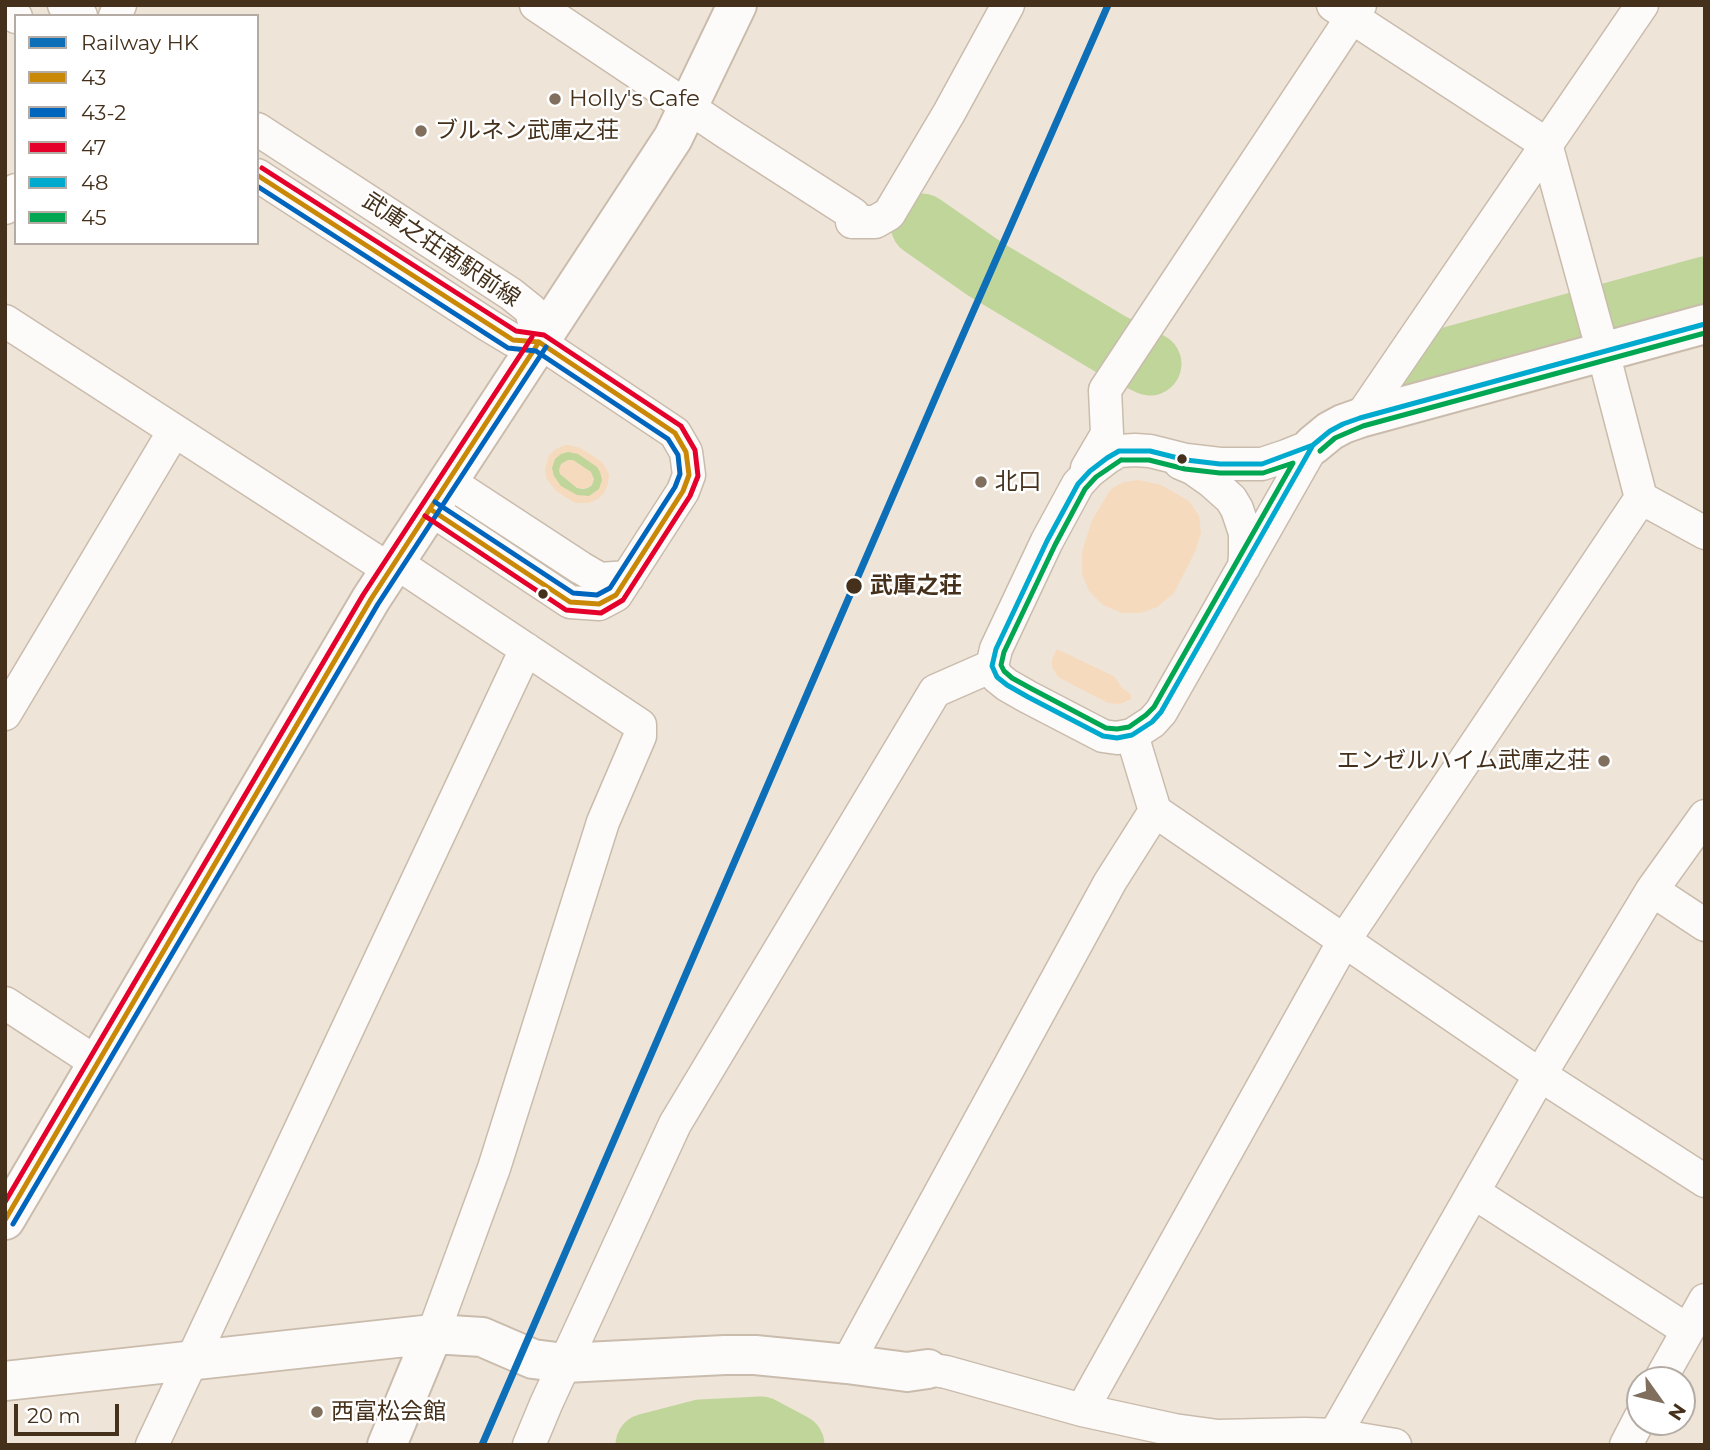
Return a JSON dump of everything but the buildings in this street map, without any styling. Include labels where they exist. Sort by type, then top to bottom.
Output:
[{"type":"street","points":[[536,5],[853,214],[852,222],[875,222],[889,214],[949,113],[1008,5]]},
{"type":"street","points":[[5,1220],[364,611],[673,138],[737,5]]},
{"type":"street","points":[[1360,418],[1642,5]]},
{"type":"street","points":[[1313,445],[1161,712],[1152,722],[1132,735],[1117,738],[1103,736],[1007,685],[997,677],[992,666],[1004,631],[1077,485],[1107,434],[1105,390],[1348,9],[1546,144],[1640,498],[1705,533]]},
{"type":"street","name":"武庫之荘南駅前線","points":[[259,131],[511,294],[531,310],[539,342],[513,340],[488,326],[259,177]]},
{"type":"street","points":[[5,321],[174,431],[526,649],[640,725],[640,736],[603,822],[494,1168],[433,1334],[387,1445]]},
{"type":"street","points":[[1077,485],[1098,464],[1119,451],[1150,451],[1220,464],[1262,464],[1313,445],[1343,424],[1596,328],[1705,324]]},
{"type":"street","points":[[439,495],[600,579],[628,577],[683,491],[689,475],[685,452],[675,433],[539,342]]},
{"type":"street","points":[[5,714],[174,431]]},
{"type":"street","points":[[1167,456],[1192,468],[1231,499],[1245,533],[1244,567]]},
{"type":"street","points":[[1082,1410],[1345,939],[1640,498]]},
{"type":"street","points":[[152,1445],[526,649]]},
{"type":"street","points":[[534,1434],[675,1124],[935,691],[992,666]]},
{"type":"street","points":[[1132,735],[1155,811],[1541,1074],[1705,1181]]},
{"type":"street","points":[[847,1364],[1110,882],[1155,811]]},
{"type":"street","points":[[1332,1440],[1541,1074],[1652,890],[1705,816]]},
{"type":"street","points":[[1652,890],[1705,925]]},
{"type":"street","points":[[5,1003],[97,1063]]},
{"type":"street","points":[[1473,1192],[1687,1329]]},
{"type":"street","points":[[1667,1366],[1705,1300]]},
{"type":"street","points":[[5,1381],[433,1334],[482,1337],[533,1359],[565,1363],[755,1355],[907,1372],[928,1369],[1082,1410],[1174,1430],[1219,1436],[1305,1434],[1332,1440],[1395,1445]]},
{"type":"shaded area","points":[[565,445],[580,448],[605,466],[609,475],[608,484],[598,499],[588,503],[575,503],[556,491],[546,478],[545,469],[549,455]],"holes":[[[568,452],[602,480],[585,497],[554,476]]]},
{"type":"shaded area","points":[[561,454],[578,454],[597,467],[602,480],[599,489],[589,496],[577,495],[561,486],[552,468],[555,459]],"holes":[[[573,460],[591,472],[594,479],[588,488],[577,488],[560,474],[561,464]]]},
{"type":"shaded area","points":[[573,460],[591,472],[594,477],[588,488],[577,488],[560,474],[561,464]]},
{"type":"shaded area","points":[[1139,480],[1161,485],[1189,501],[1199,516],[1201,532],[1196,550],[1174,593],[1157,607],[1147,611],[1122,613],[1103,605],[1089,591],[1082,574],[1082,552],[1092,520],[1111,489],[1124,482]]},
{"type":"shaded area","points":[[1057,649],[1115,677],[1122,688],[1131,694],[1131,699],[1120,704],[1108,703],[1058,677],[1052,667],[1052,659]]},
{"type":"waterway","points":[[922,225],[985,269],[1112,345],[1150,364]]},
{"type":"waterway","points":[[1418,367],[1705,288]]},
{"type":"waterway","points":[[647,1445],[701,1431],[761,1428],[793,1445]]},
{"type":"rail line","name":"HK","points":[[482,1445],[1108,5]]},
{"type":"transit line","name":"47","points":[[262,168],[516,331],[544,335],[681,426],[695,450],[698,476],[690,496],[623,600],[601,613],[566,610],[425,516]]},
{"type":"transit line","name":"43","points":[[259,176],[513,340],[539,342],[675,433],[686,452],[689,475],[683,491],[616,595],[599,604],[570,602],[430,509]]},
{"type":"transit line","name":"43-2","points":[[259,187],[508,348],[536,351],[668,439],[678,455],[680,474],[675,487],[610,588],[597,595],[573,593],[435,502]]},
{"type":"transit line","name":"48","points":[[1313,445],[1330,431],[1360,418],[1705,324]]},
{"type":"transit line","name":"45","points":[[1320,451],[1335,438],[1363,426],[1705,333]]},
{"type":"transit line","name":"47","points":[[5,1202],[363,595],[532,337]]},
{"type":"transit line","name":"43","points":[[5,1220],[371,599],[539,342]]},
{"type":"transit line","name":"43-2","points":[[13,1224],[378,604],[546,347]]},
{"type":"transit line","name":"48","points":[[1313,445],[1161,712],[1152,722],[1132,735],[1117,738],[1103,736],[1028,697],[997,677],[992,666],[996,649],[1047,541],[1078,484],[1107,458],[1119,451],[1150,451],[1186,460],[1220,464],[1262,464],[1313,445]]},
{"type":"transit line","name":"45","points":[[1121,460],[1149,460],[1185,469],[1220,473],[1263,473],[1293,463],[1154,707],[1129,727],[1117,729],[1106,728],[1012,678],[1001,665],[1004,652],[1055,545],[1085,489],[1096,477],[1121,460]]},
{"type":"place","name":"Holly's Cafe","points":[[555,99]]},
{"type":"place","name":"ブルネン武庫之荘","points":[[421,131]]},
{"type":"place","name":"北口","points":[[981,482]]},
{"type":"place","name":"武庫之荘","points":[[854,586]]},
{"type":"place","name":"エンゼルハイム武庫之荘","points":[[1604,761]]},
{"type":"place","name":"西富松会館","points":[[317,1412]]}]
